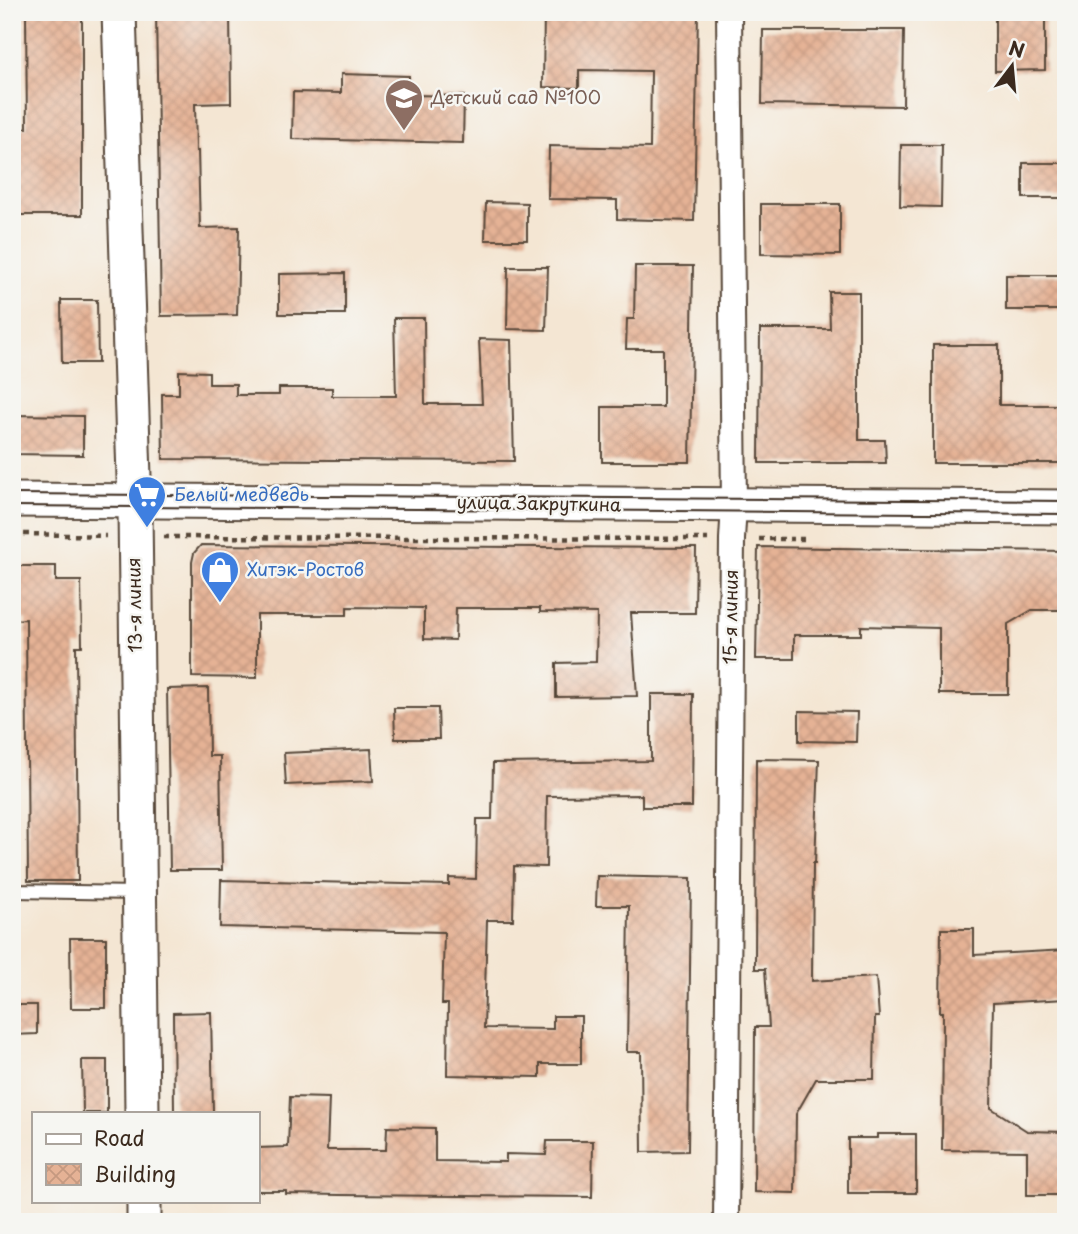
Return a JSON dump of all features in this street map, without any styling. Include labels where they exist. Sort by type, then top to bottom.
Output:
[{"type":"street","name":"13-я линия","points":[[118,12],[135,501],[142,1112]]},
{"type":"street","name":"15-я линия","points":[[726,1222],[734,505],[729,12]]},
{"type":"street","name":"улица Закруткина","points":[[12,500],[1066,508]]},
{"type":"street","points":[[144,1202],[144,1222]]},
{"type":"lane","points":[[12,871],[13,891],[138,893]]},
{"type":"path","points":[[12,533],[135,537],[820,539]]},
{"type":"building","points":[[26,12],[82,12],[82,215],[12,215],[12,128],[27,128]]},
{"type":"building","points":[[156,12],[230,12],[231,103],[195,104],[196,151],[200,228],[239,227],[237,315],[161,316]]},
{"type":"building","points":[[544,12],[698,12],[694,221],[617,219],[617,200],[548,199],[549,146],[650,148],[651,71],[579,70],[579,88],[543,87]]},
{"type":"building","points":[[995,12],[1045,12],[1045,70],[995,71]]},
{"type":"building","points":[[763,30],[904,30],[903,106],[762,104]]},
{"type":"building","points":[[341,74],[409,76],[409,95],[464,96],[463,143],[292,139],[293,92],[341,93]]},
{"type":"building","points":[[901,145],[942,145],[941,207],[900,206]]},
{"type":"building","points":[[1023,163],[1066,163],[1066,198],[1023,198]]},
{"type":"building","points":[[486,202],[527,203],[527,240],[485,240]]},
{"type":"building","points":[[761,204],[840,204],[840,255],[761,254]]},
{"type":"building","points":[[635,266],[693,266],[690,462],[602,462],[602,407],[663,407],[663,349],[626,349],[627,319],[634,319]]},
{"type":"building","points":[[508,267],[548,267],[546,330],[507,329]]},
{"type":"building","points":[[345,273],[345,314],[279,314],[279,274]]},
{"type":"building","points":[[1006,275],[1066,275],[1066,310],[1006,310]]},
{"type":"building","points":[[829,292],[859,292],[859,440],[885,440],[886,463],[759,463],[760,329],[830,329]]},
{"type":"building","points":[[61,300],[97,300],[98,363],[62,363]]},
{"type":"building","points":[[394,318],[424,318],[425,404],[482,404],[479,339],[511,340],[514,461],[163,459],[162,394],[179,394],[179,371],[209,372],[209,384],[236,384],[236,395],[279,395],[279,388],[332,388],[332,396],[396,396]]},
{"type":"building","points":[[933,345],[999,345],[999,405],[1066,405],[1066,463],[933,463]]},
{"type":"building","points":[[12,415],[83,416],[83,455],[12,454]]},
{"type":"building","points":[[201,545],[696,548],[695,613],[631,613],[637,696],[556,697],[556,663],[596,662],[597,613],[540,612],[540,608],[456,608],[455,640],[424,639],[424,608],[347,607],[347,615],[257,615],[257,678],[192,677],[192,562],[194,553]]},
{"type":"building","points":[[758,547],[1066,551],[1066,610],[1032,610],[1008,624],[1008,694],[939,694],[939,628],[861,626],[861,635],[794,635],[794,659],[756,659]]},
{"type":"building","points":[[13,566],[56,566],[56,581],[81,581],[82,646],[76,646],[78,881],[28,881],[26,619],[12,620]]},
{"type":"building","points":[[208,688],[209,756],[220,756],[222,870],[170,870],[167,689]]},
{"type":"building","points":[[651,694],[693,694],[692,807],[642,807],[642,795],[547,796],[546,867],[514,866],[513,920],[487,920],[484,1028],[553,1029],[553,1016],[581,1016],[581,1064],[540,1064],[540,1077],[447,1075],[448,1004],[442,1004],[444,932],[220,927],[221,880],[449,885],[449,878],[476,879],[477,819],[492,819],[493,763],[651,761]]},
{"type":"building","points":[[394,708],[438,708],[439,739],[395,739]]},
{"type":"building","points":[[799,711],[857,712],[856,742],[799,741]]},
{"type":"building","points":[[371,749],[373,781],[286,785],[284,753]]},
{"type":"building","points":[[756,759],[819,760],[813,863],[812,981],[876,977],[879,1017],[875,1017],[874,1079],[816,1079],[796,1114],[795,1193],[754,1192],[755,1027],[769,1027],[765,969],[755,969]]},
{"type":"building","points":[[597,876],[691,878],[688,1151],[642,1152],[641,1052],[627,1052],[629,906],[596,906]]},
{"type":"building","points":[[941,929],[974,929],[974,955],[1066,950],[1066,999],[993,1003],[991,1108],[1027,1131],[1066,1132],[1066,1195],[1027,1195],[1027,1151],[942,1150]]},
{"type":"building","points":[[70,938],[106,938],[106,1008],[71,1008]]},
{"type":"building","points":[[12,1005],[37,1005],[37,1034],[12,1035]]},
{"type":"building","points":[[211,1012],[213,1112],[174,1112],[173,1013]]},
{"type":"building","points":[[82,1060],[107,1060],[107,1112],[83,1112]]},
{"type":"building","points":[[290,1097],[329,1098],[327,1150],[386,1150],[387,1127],[435,1128],[435,1161],[506,1162],[506,1154],[546,1155],[547,1141],[593,1141],[592,1197],[340,1195],[259,1191],[259,1148],[288,1147]]},
{"type":"building","points":[[877,1134],[916,1134],[916,1193],[848,1193],[848,1138],[877,1138]]},
{"type":"tram line","points":[[12,494],[1066,501]]},
{"type":"tram line","points":[[12,506],[1066,514]]},
{"type":"place","name":"Детский сад №100","points":[[404,132]]},
{"type":"place","name":"Белый медведь","points":[[147,529]]},
{"type":"place","name":"Хитэк-Ростов","points":[[220,604]]}]
